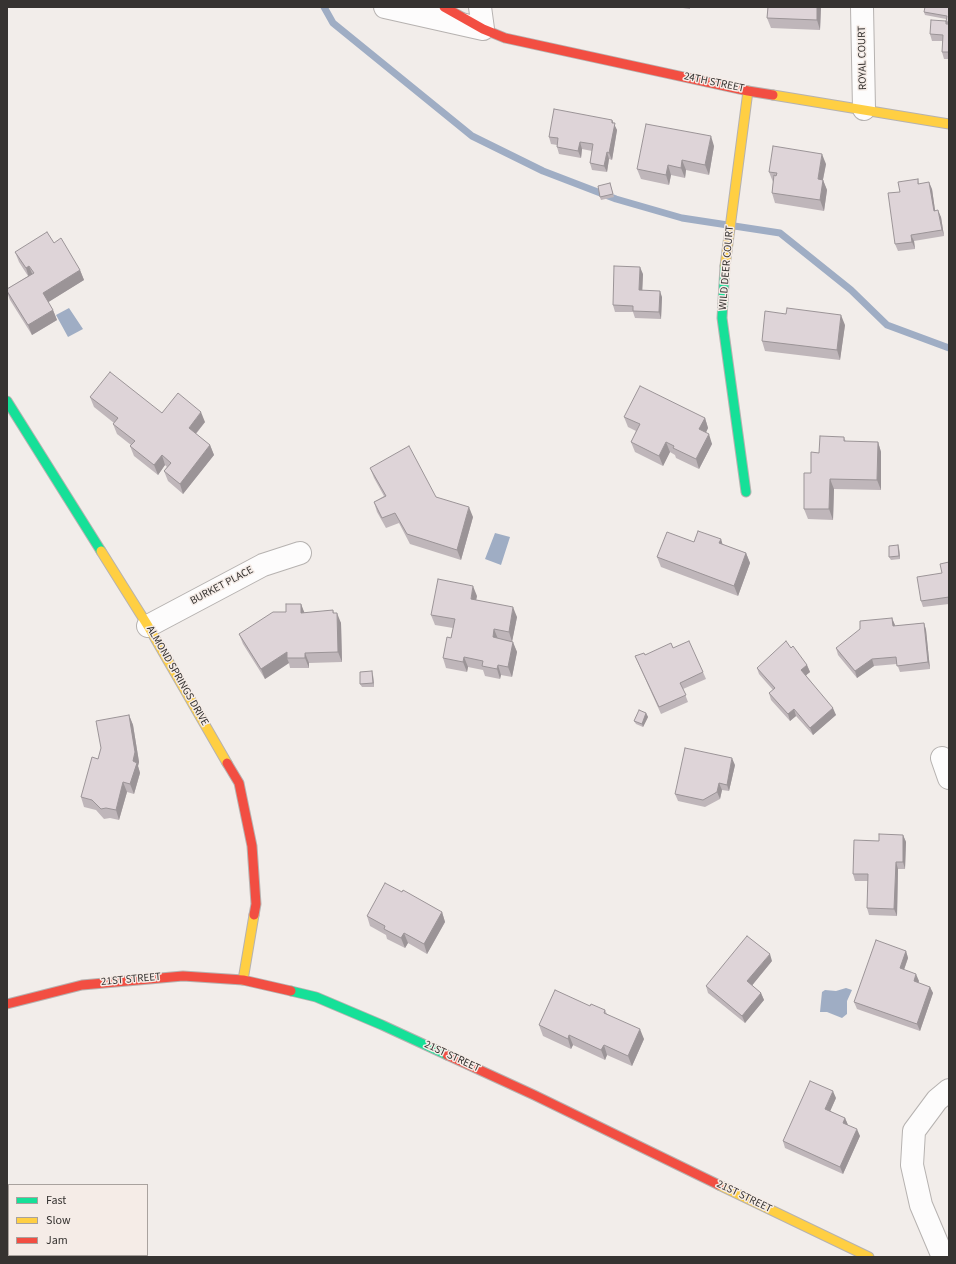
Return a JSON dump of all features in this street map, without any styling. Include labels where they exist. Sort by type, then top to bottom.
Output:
[{"type":"street","points":[[386,7],[483,29],[480,7]]},
{"type":"street","name":"24TH STREET","points":[[444,7],[483,29],[505,38],[748,91],[949,124]]},
{"type":"street","name":"ROYAL COURT","points":[[862,7],[864,109]]},
{"type":"street","name":"WILD DEER COURT","points":[[746,492],[722,318],[724,273],[748,91]]},
{"type":"street","name":"ALMOND SPRINGS DRIVE","points":[[7,401],[148,626],[239,782],[252,846],[256,904],[243,980]]},
{"type":"street","name":"BURKET PLACE","points":[[148,626],[262,565],[300,553]]},
{"type":"street","name":"21ST STREET","points":[[7,1004],[82,985],[182,976],[243,980],[316,997],[382,1025],[554,1105],[869,1257]]},
{"type":"street","points":[[942,1257],[921,1205],[912,1165],[914,1131],[937,1100],[949,1090]]},
{"type":"water","points":[[69,308],[83,329],[68,337],[56,315]]},
{"type":"water","points":[[495,533],[510,537],[501,565],[485,559]]},
{"type":"water","points":[[846,988],[852,990],[847,1001],[847,1014],[842,1018],[827,1012],[820,1012],[822,992],[825,990],[836,991]]},
{"type":"building","points":[[768,7],[817,7],[817,20],[767,18]]},
{"type":"building","points":[[925,7],[949,7],[949,22],[946,22],[947,16],[924,12]]},
{"type":"building","points":[[931,20],[946,21],[946,24],[949,24],[949,52],[942,52],[943,35],[930,34]]},
{"type":"building","points":[[554,109],[612,120],[612,123],[615,123],[609,153],[607,152],[604,166],[590,163],[593,144],[580,142],[578,151],[557,147],[558,138],[549,137]]},
{"type":"building","points":[[646,124],[711,136],[705,165],[682,160],[681,168],[668,165],[666,175],[637,169]]},
{"type":"building","points":[[773,146],[822,154],[818,179],[823,180],[820,200],[772,193],[774,175],[776,176],[777,173],[769,172]]},
{"type":"building","points":[[918,179],[918,184],[929,182],[934,211],[938,210],[942,230],[911,235],[912,242],[895,244],[888,193],[900,192],[898,182]]},
{"type":"building","points":[[610,183],[613,194],[600,197],[598,186]]},
{"type":"building","points":[[47,232],[54,243],[61,238],[80,270],[43,293],[53,310],[28,325],[7,289],[34,273],[29,266],[26,268],[15,252]]},
{"type":"building","points":[[614,266],[640,267],[639,290],[660,291],[659,312],[633,311],[633,306],[613,305]]},
{"type":"building","points":[[787,308],[841,315],[837,350],[762,341],[765,311],[786,314]]},
{"type":"building","points":[[110,372],[162,413],[178,393],[201,412],[189,428],[210,445],[180,484],[164,471],[171,463],[162,455],[154,465],[130,446],[135,441],[113,424],[118,418],[90,397]]},
{"type":"building","points":[[640,386],[705,418],[699,429],[709,434],[696,459],[673,448],[674,446],[666,442],[659,456],[631,442],[640,424],[624,417]]},
{"type":"building","points":[[820,436],[844,437],[844,441],[878,442],[877,480],[830,479],[829,509],[804,509],[804,473],[811,473],[811,452],[819,453]]},
{"type":"building","points":[[409,446],[436,497],[469,507],[457,550],[407,534],[395,513],[382,518],[374,502],[386,496],[370,468]]},
{"type":"building","points":[[698,531],[721,539],[719,543],[746,553],[734,586],[657,557],[667,532],[694,542]]},
{"type":"building","points":[[898,545],[899,556],[889,557],[889,546]]},
{"type":"building","points":[[949,562],[949,597],[921,601],[917,577],[942,573],[940,564]]},
{"type":"building","points":[[438,579],[473,586],[471,599],[513,607],[509,632],[494,629],[493,637],[513,642],[508,667],[498,665],[497,669],[482,666],[483,661],[464,657],[463,662],[443,658],[447,637],[451,638],[455,619],[431,615]]},
{"type":"building","points":[[286,604],[301,604],[301,613],[333,610],[333,613],[337,613],[338,652],[305,653],[305,658],[287,658],[287,652],[261,669],[239,634],[273,612],[286,612]]},
{"type":"building","points":[[892,618],[893,626],[924,623],[928,662],[897,666],[896,657],[872,659],[855,671],[836,648],[860,629],[860,621]]},
{"type":"building","points":[[689,641],[703,672],[680,683],[686,695],[659,707],[635,656],[644,653],[645,655],[671,643],[673,648]]},
{"type":"building","points":[[786,641],[791,648],[793,646],[807,665],[801,670],[833,708],[810,728],[794,709],[788,714],[769,693],[775,688],[757,668]]},
{"type":"building","points":[[372,671],[373,683],[360,684],[360,672]]},
{"type":"building","points":[[639,710],[646,713],[642,724],[634,721]]},
{"type":"building","points":[[129,715],[135,752],[133,761],[137,763],[130,784],[123,782],[116,810],[106,808],[101,809],[92,800],[81,797],[92,757],[98,759],[101,748],[96,721]]},
{"type":"building","points":[[685,748],[732,758],[727,785],[719,783],[717,792],[703,800],[675,794]]},
{"type":"building","points":[[879,834],[903,835],[903,862],[896,862],[894,909],[867,908],[868,874],[853,874],[854,840],[879,841]]},
{"type":"building","points":[[385,883],[402,892],[403,890],[442,912],[424,944],[404,933],[401,938],[384,929],[385,926],[367,916]]},
{"type":"building","points":[[747,936],[770,954],[747,981],[761,993],[742,1016],[706,986]]},
{"type":"building","points":[[876,940],[906,951],[900,968],[916,974],[914,981],[930,987],[917,1024],[854,1002]]},
{"type":"building","points":[[555,990],[590,1006],[591,1004],[605,1010],[604,1013],[640,1029],[628,1056],[604,1045],[601,1050],[569,1035],[568,1039],[539,1025]]},
{"type":"building","points":[[810,1081],[833,1091],[825,1109],[845,1118],[843,1123],[857,1129],[840,1167],[783,1141]]},
{"type":"waterway","points":[[324,7],[333,23],[472,136],[543,171],[616,199],[682,218],[780,233],[851,290],[887,325],[949,348]]},
{"type":"traffic: fast","points":[[725,266],[722,318],[746,492]]},
{"type":"traffic: fast","points":[[7,401],[101,551]]},
{"type":"traffic: fast","points":[[291,991],[316,997],[447,1055]]},
{"type":"traffic: slow","points":[[725,266],[748,91]]},
{"type":"traffic: slow","points":[[773,95],[949,124]]},
{"type":"traffic: slow","points":[[101,551],[148,626],[227,763]]},
{"type":"traffic: slow","points":[[243,980],[254,915]]},
{"type":"traffic: slow","points":[[719,1185],[869,1257]]},
{"type":"traffic: jam","points":[[444,7],[483,29],[505,38],[748,91],[773,95]]},
{"type":"traffic: jam","points":[[227,763],[239,783],[252,846],[256,904],[254,915]]},
{"type":"traffic: jam","points":[[7,1004],[82,985],[183,976],[243,980],[291,991]]},
{"type":"traffic: jam","points":[[447,1055],[534,1095],[719,1185]]}]
